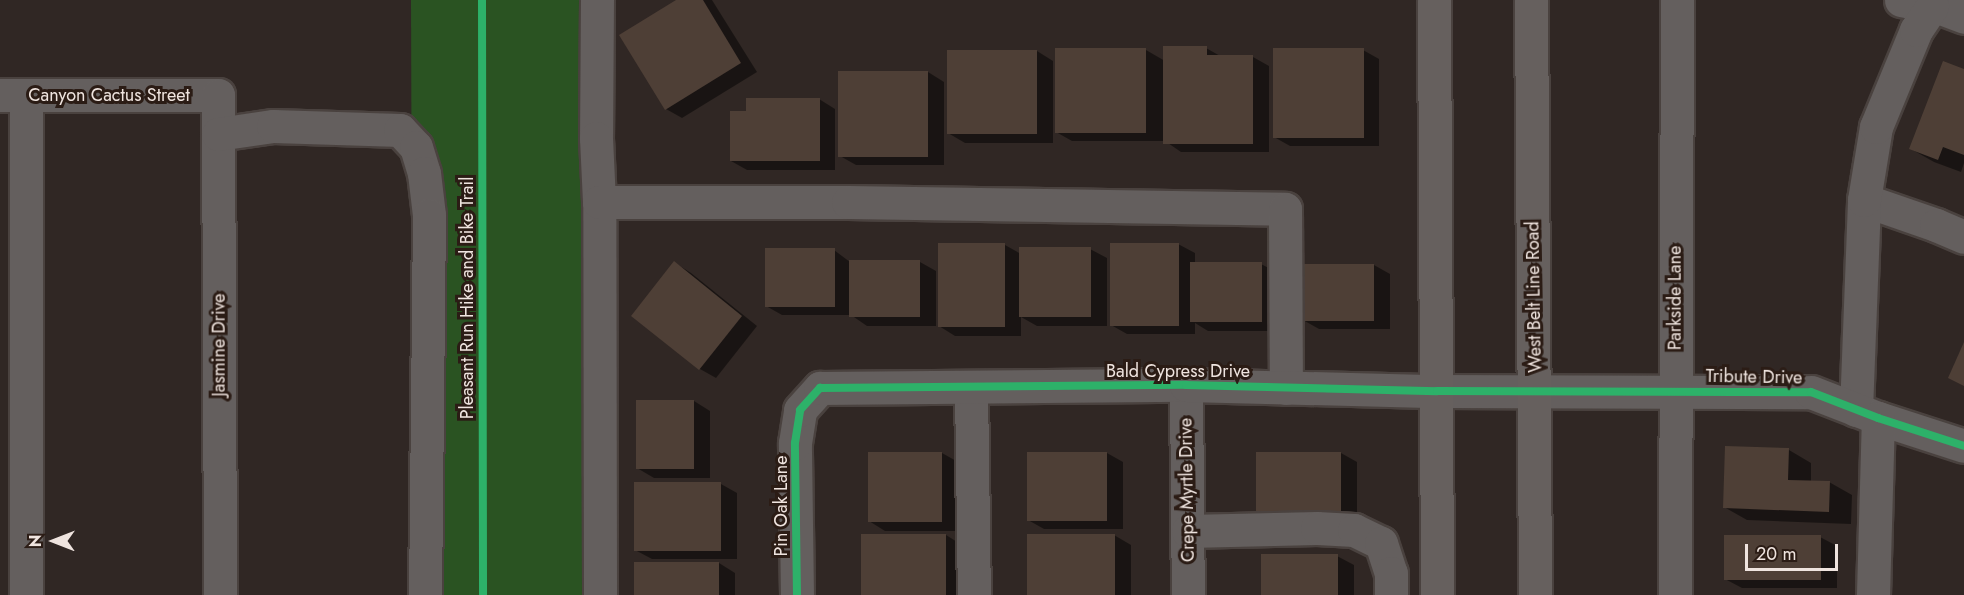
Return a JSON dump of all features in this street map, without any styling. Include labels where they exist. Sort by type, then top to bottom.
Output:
[{"type":"main road","points":[[1434,0],[1437,595]]},
{"type":"main road","name":"West Belt Line Road","points":[[1531,0],[1535,595]]},
{"type":"street","points":[[597,0],[600,595]]},
{"type":"street","name":"Parkside Lane","points":[[1675,595],[1677,0]]},
{"type":"street","points":[[1873,595],[1867,414],[1864,200],[1876,127],[1916,30],[1916,3],[1964,17]]},
{"type":"street","points":[[13,95],[26,595]]},
{"type":"street","name":"Canyon Cactus Street","points":[[13,95],[218,95]]},
{"type":"street","name":"Jasmine Drive","points":[[218,95],[220,595]]},
{"type":"street","points":[[218,134],[273,126],[400,130],[416,147],[424,173],[429,215],[425,595]]},
{"type":"street","points":[[1864,200],[1964,237]]},
{"type":"street","points":[[599,202],[848,202],[1285,209],[1286,388]]},
{"type":"street","name":"Bald Cypress Drive","points":[[820,388],[1186,385],[1437,391],[1535,390]]},
{"type":"street","name":"Crepe Myrtle Drive","points":[[1186,385],[1188,595]]},
{"type":"street","points":[[971,387],[974,595]]},
{"type":"street","name":"Pin Oak Lane","points":[[797,595],[795,443],[801,410],[820,388]]},
{"type":"street","name":"Tribute Drive","points":[[1535,390],[1811,392],[1867,414],[1964,446]]},
{"type":"street","points":[[1188,531],[1317,528],[1354,530],[1381,543],[1391,573],[1391,595]]},
{"type":"green space","points":[[411,0],[587,0],[585,595],[413,595]]},
{"type":"building","points":[[676,0],[703,0],[741,63],[665,110],[619,35]]},
{"type":"building","points":[[1163,46],[1207,46],[1207,55],[1253,55],[1253,144],[1163,144]]},
{"type":"building","points":[[1055,48],[1146,48],[1146,133],[1055,133]]},
{"type":"building","points":[[1273,48],[1364,48],[1364,138],[1273,138]]},
{"type":"building","points":[[947,50],[1037,50],[1037,134],[947,134]]},
{"type":"building","points":[[1943,61],[1964,69],[1964,155],[1943,147],[1938,160],[1909,149]]},
{"type":"building","points":[[838,71],[928,71],[928,157],[838,157]]},
{"type":"building","points":[[746,98],[820,98],[820,161],[730,161],[730,111],[746,111]]},
{"type":"building","points":[[938,243],[1005,243],[1005,327],[938,327]]},
{"type":"building","points":[[1110,243],[1179,243],[1179,326],[1110,326]]},
{"type":"building","points":[[1019,247],[1091,247],[1091,317],[1019,317]]},
{"type":"building","points":[[765,248],[835,248],[835,307],[765,307]]},
{"type":"building","points":[[849,260],[920,260],[920,317],[849,317]]},
{"type":"building","points":[[674,261],[742,316],[699,370],[631,316]]},
{"type":"building","points":[[1190,262],[1262,262],[1262,322],[1190,322]]},
{"type":"building","points":[[1302,264],[1374,264],[1374,321],[1302,321]]},
{"type":"building","points":[[1964,342],[1964,386],[1948,378]]},
{"type":"building","points":[[636,400],[694,400],[694,469],[636,469]]},
{"type":"building","points":[[1725,446],[1789,448],[1788,480],[1830,481],[1829,512],[1723,508]]},
{"type":"building","points":[[868,452],[942,452],[942,522],[868,522]]},
{"type":"building","points":[[1027,452],[1107,452],[1107,521],[1027,521]]},
{"type":"building","points":[[1256,452],[1341,452],[1341,519],[1256,519]]},
{"type":"building","points":[[634,482],[721,482],[721,551],[634,551]]},
{"type":"building","points":[[861,534],[946,534],[946,595],[861,595]]},
{"type":"building","points":[[1027,534],[1115,534],[1115,595],[1027,595]]},
{"type":"building","points":[[1724,535],[1821,535],[1821,580],[1724,580]]},
{"type":"building","points":[[1261,554],[1338,554],[1338,595],[1261,595]]},
{"type":"building","points":[[634,562],[719,562],[719,595],[634,595]]},
{"type":"cycle path","name":"Pleasant Run Hike and Bike Trail","points":[[482,0],[483,595]]},
{"type":"cycle path","points":[[797,595],[795,443],[800,410],[820,388],[1186,385],[1437,391],[1811,392],[1878,418],[1964,446]]}]
